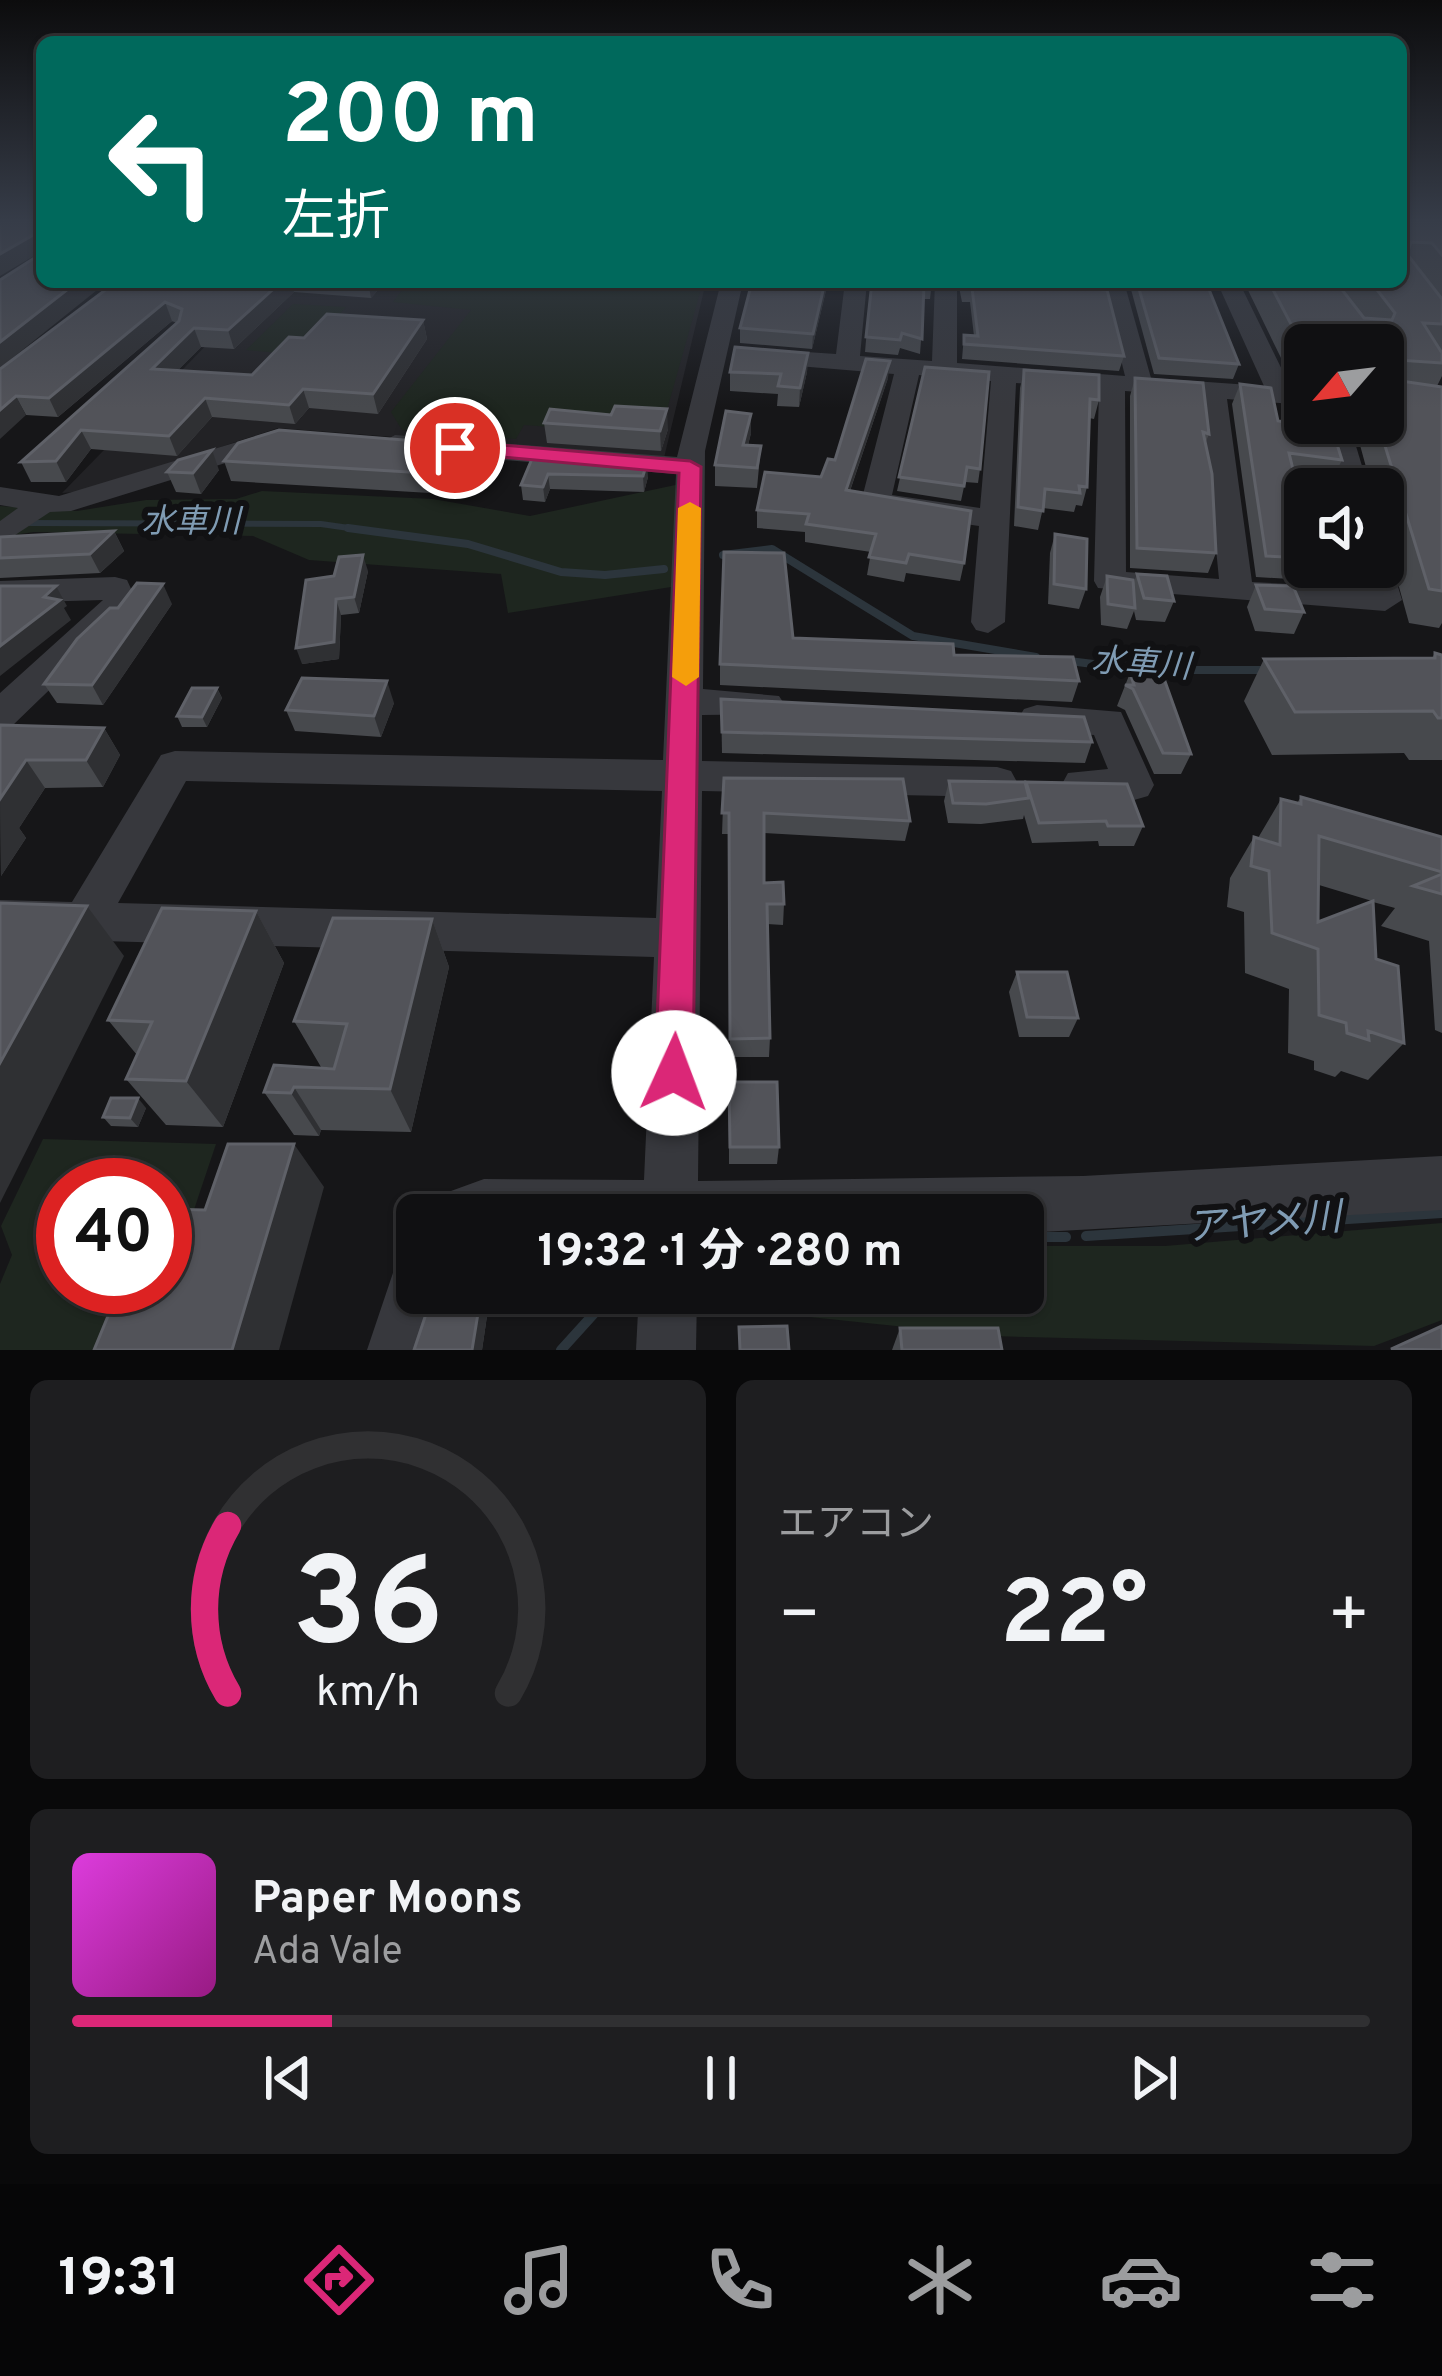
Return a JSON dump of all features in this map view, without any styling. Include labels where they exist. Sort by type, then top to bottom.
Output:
[{"type":"street","points":[[671,1194],[690,467],[731,288]]},
{"type":"street","points":[[847,363],[855,288]]},
{"type":"street","points":[[944,370],[946,288]]},
{"type":"street","points":[[1114,288],[1126,384],[1110,581],[1385,600],[1382,588]]},
{"type":"street","points":[[1231,288],[1284,380]]},
{"type":"street","points":[[715,353],[1284,395]]},
{"type":"street","points":[[908,368],[876,502],[992,519]]},
{"type":"street","points":[[988,622],[1004,374]]},
{"type":"street","points":[[1213,390],[1237,591]]},
{"type":"street","points":[[13,506],[60,505],[255,442],[304,436]]},
{"type":"street","points":[[366,440],[690,467]]},
{"type":"street","points":[[0,592],[115,587],[120,602],[0,715]]},
{"type":"street","points":[[685,701],[803,707]]},
{"type":"street","points":[[83,923],[175,766],[1134,785],[1108,722],[991,716]]},
{"type":"street","points":[[0,919],[678,938]]},
{"type":"street","points":[[1044,1203],[1266,1198],[1442,1183]]},
{"type":"street","points":[[397,1350],[407,1314]]},
{"type":"street","points":[[666,1350],[667,1314]]},
{"type":"shaded area","points":[[178,288],[705,288],[664,458],[278,428],[89,491],[62,493],[225,326],[141,320]]},
{"type":"shaded area","points":[[404,288],[701,288],[663,424],[592,430],[524,425],[516,439],[402,430],[391,412],[471,310],[393,302]]},
{"type":"shaded area","points":[[293,304],[346,307],[303,355],[246,350]]},
{"type":"shaded area","points":[[680,484],[671,587],[508,613],[501,574],[309,560],[253,536],[34,532],[0,537],[0,506],[77,511],[146,500],[236,499],[262,491],[433,499],[530,516]]},
{"type":"shaded area","points":[[43,1139],[216,1144],[192,1216],[192,1158],[36,1158],[36,1314],[159,1314],[147,1350],[0,1350],[0,1284],[12,1255],[1,1226]]},
{"type":"shaded area","points":[[1442,1223],[1442,1320],[1374,1346],[991,1336],[780,1314],[1044,1314],[1044,1246],[1165,1246]]},
{"type":"building","points":[[0,282],[69,288],[0,342]]},
{"type":"building","points":[[1429,282],[1442,299],[1442,324],[1423,323],[1442,353],[1442,363],[1404,360],[1404,324],[1291,324],[1272,288],[1341,288],[1364,318],[1392,320],[1395,313],[1376,288]]},
{"type":"building","points":[[108,288],[274,288],[228,330],[194,328],[152,369],[252,375],[289,337],[304,338],[327,314],[423,320],[373,394],[303,389],[289,405],[205,398],[169,436],[81,430],[56,461],[21,462],[179,321],[182,309],[165,302],[49,398],[16,396],[0,410],[0,369]]},
{"type":"building","points":[[750,288],[824,288],[813,334],[740,328]]},
{"type":"building","points":[[871,288],[924,288],[922,339],[902,333],[900,340],[866,337]]},
{"type":"building","points":[[972,288],[1107,290],[1124,356],[964,344],[964,335],[978,336]]},
{"type":"building","points":[[1139,288],[1208,288],[1239,364],[1159,358]]},
{"type":"building","points":[[735,347],[808,353],[800,388],[778,386],[781,374],[730,372]]},
{"type":"building","points":[[866,359],[890,361],[846,490],[971,511],[964,563],[909,554],[906,563],[869,557],[876,534],[806,524],[809,514],[757,510],[765,472],[821,477],[828,459],[835,460]]},
{"type":"building","points":[[925,367],[989,372],[980,469],[967,467],[964,486],[899,477]]},
{"type":"building","points":[[1024,370],[1099,375],[1099,400],[1090,399],[1087,487],[1079,486],[1080,493],[1045,489],[1043,511],[1018,507]]},
{"type":"building","points":[[1135,378],[1203,383],[1209,434],[1203,432],[1212,474],[1216,553],[1137,548]]},
{"type":"building","points":[[1404,381],[1442,387],[1442,591],[1429,589],[1404,508],[1404,468],[1392,468],[1384,444],[1404,444]]},
{"type":"building","points":[[1240,384],[1271,388],[1278,421],[1284,422],[1284,444],[1337,444],[1342,460],[1289,453],[1293,468],[1284,468],[1284,557],[1266,556]]},
{"type":"building","points":[[615,406],[667,409],[660,431],[544,423],[550,409],[611,415]]},
{"type":"building","points":[[726,411],[751,414],[743,445],[761,446],[757,468],[715,465]]},
{"type":"building","points":[[279,430],[442,443],[425,473],[224,461],[238,443]]},
{"type":"building","points":[[212,450],[193,473],[167,472],[178,460]]},
{"type":"building","points":[[534,454],[647,462],[643,476],[548,474],[543,487],[521,485]]},
{"type":"building","points":[[114,531],[90,554],[0,558],[0,537]]},
{"type":"building","points":[[1055,534],[1087,539],[1086,589],[1054,584]]},
{"type":"building","points":[[724,552],[784,553],[793,638],[953,644],[954,655],[1073,657],[1079,681],[720,664]]},
{"type":"building","points":[[363,555],[354,597],[336,599],[334,642],[296,648],[306,580],[334,576],[339,557]]},
{"type":"building","points":[[1137,574],[1167,576],[1174,601],[1144,598]]},
{"type":"building","points":[[1107,576],[1133,580],[1135,608],[1108,604]]},
{"type":"building","points":[[137,583],[163,584],[92,685],[44,684],[77,639],[110,608],[118,608]]},
{"type":"building","points":[[1256,585],[1294,588],[1304,612],[1265,609]]},
{"type":"building","points":[[0,586],[56,586],[44,597],[60,600],[0,646]]},
{"type":"building","points":[[1435,653],[1442,655],[1442,718],[1433,711],[1295,712],[1264,659],[1435,658]]},
{"type":"building","points":[[1130,673],[1162,673],[1191,754],[1163,753],[1133,689],[1125,685],[1134,685]]},
{"type":"building","points":[[302,678],[387,681],[374,716],[286,710]]},
{"type":"building","points":[[192,688],[217,688],[202,717],[177,716]]},
{"type":"building","points":[[721,699],[1084,717],[1092,742],[722,732]]},
{"type":"building","points":[[0,725],[104,728],[86,760],[26,760],[0,799]]},
{"type":"building","points":[[724,778],[903,779],[910,821],[764,813],[764,883],[783,882],[784,904],[767,904],[770,1038],[730,1039],[729,813],[722,813]]},
{"type":"building","points":[[949,781],[1025,782],[1029,798],[953,803]]},
{"type":"building","points":[[1026,782],[1127,784],[1143,826],[1108,826],[1106,821],[1039,823]]},
{"type":"building","points":[[1301,797],[1442,837],[1442,872],[1319,836],[1318,922],[1373,901],[1376,959],[1398,966],[1404,1043],[1368,1031],[1369,1040],[1347,1033],[1346,1023],[1319,1015],[1318,949],[1272,933],[1269,871],[1251,866],[1254,837],[1280,845],[1281,799],[1301,804]]},
{"type":"building","points":[[1442,874],[1442,894],[1413,886]]},
{"type":"building","points":[[0,903],[87,906],[0,1063]]},
{"type":"building","points":[[162,908],[256,911],[186,1081],[126,1079],[152,1022],[108,1020]]},
{"type":"building","points":[[333,918],[432,919],[390,1089],[294,1087],[291,1093],[264,1092],[274,1065],[334,1069],[347,1024],[294,1021]]},
{"type":"building","points":[[1017,972],[1067,972],[1078,1018],[1027,1017]]},
{"type":"building","points":[[729,1082],[777,1082],[779,1147],[730,1147]]},
{"type":"building","points":[[111,1098],[138,1098],[130,1118],[103,1117]]},
{"type":"building","points":[[228,1144],[294,1144],[232,1350],[94,1350],[109,1314],[192,1314],[192,1210],[205,1210]]},
{"type":"building","points":[[426,1314],[478,1314],[472,1350],[414,1350]]},
{"type":"building","points":[[787,1326],[789,1350],[740,1350],[739,1327]]},
{"type":"building","points":[[1442,1326],[1442,1350],[1391,1349]]},
{"type":"building","points":[[900,1328],[998,1328],[1002,1350],[902,1350]]},
{"type":"waterway","name":"水車川","points":[[25,523],[321,524],[363,530]]},
{"type":"waterway","name":"水車川","points":[[348,528],[363,530]]},
{"type":"waterway","name":"水車川","points":[[363,530],[468,544],[561,572],[605,575],[664,569]]},
{"type":"waterway","name":"水車川","points":[[363,530],[370,531]]},
{"type":"waterway","name":"水車川","points":[[723,555],[772,549],[913,636],[1036,657]]},
{"type":"waterway","name":"水車川","points":[[1069,661],[1142,670],[1269,670]]},
{"type":"waterway","name":"アヤメ川","points":[[1086,1236],[1442,1213]]},
{"type":"waterway","name":"アヤメ川","points":[[1044,1237],[1066,1237]]},
{"type":"waterway","name":"アヤメ川","points":[[561,1350],[594,1314]]},
{"type":"slow traffic","points":[[686,677],[690,508]]},
{"type":"route","points":[[455,448],[690,467],[674,1073]]}]
